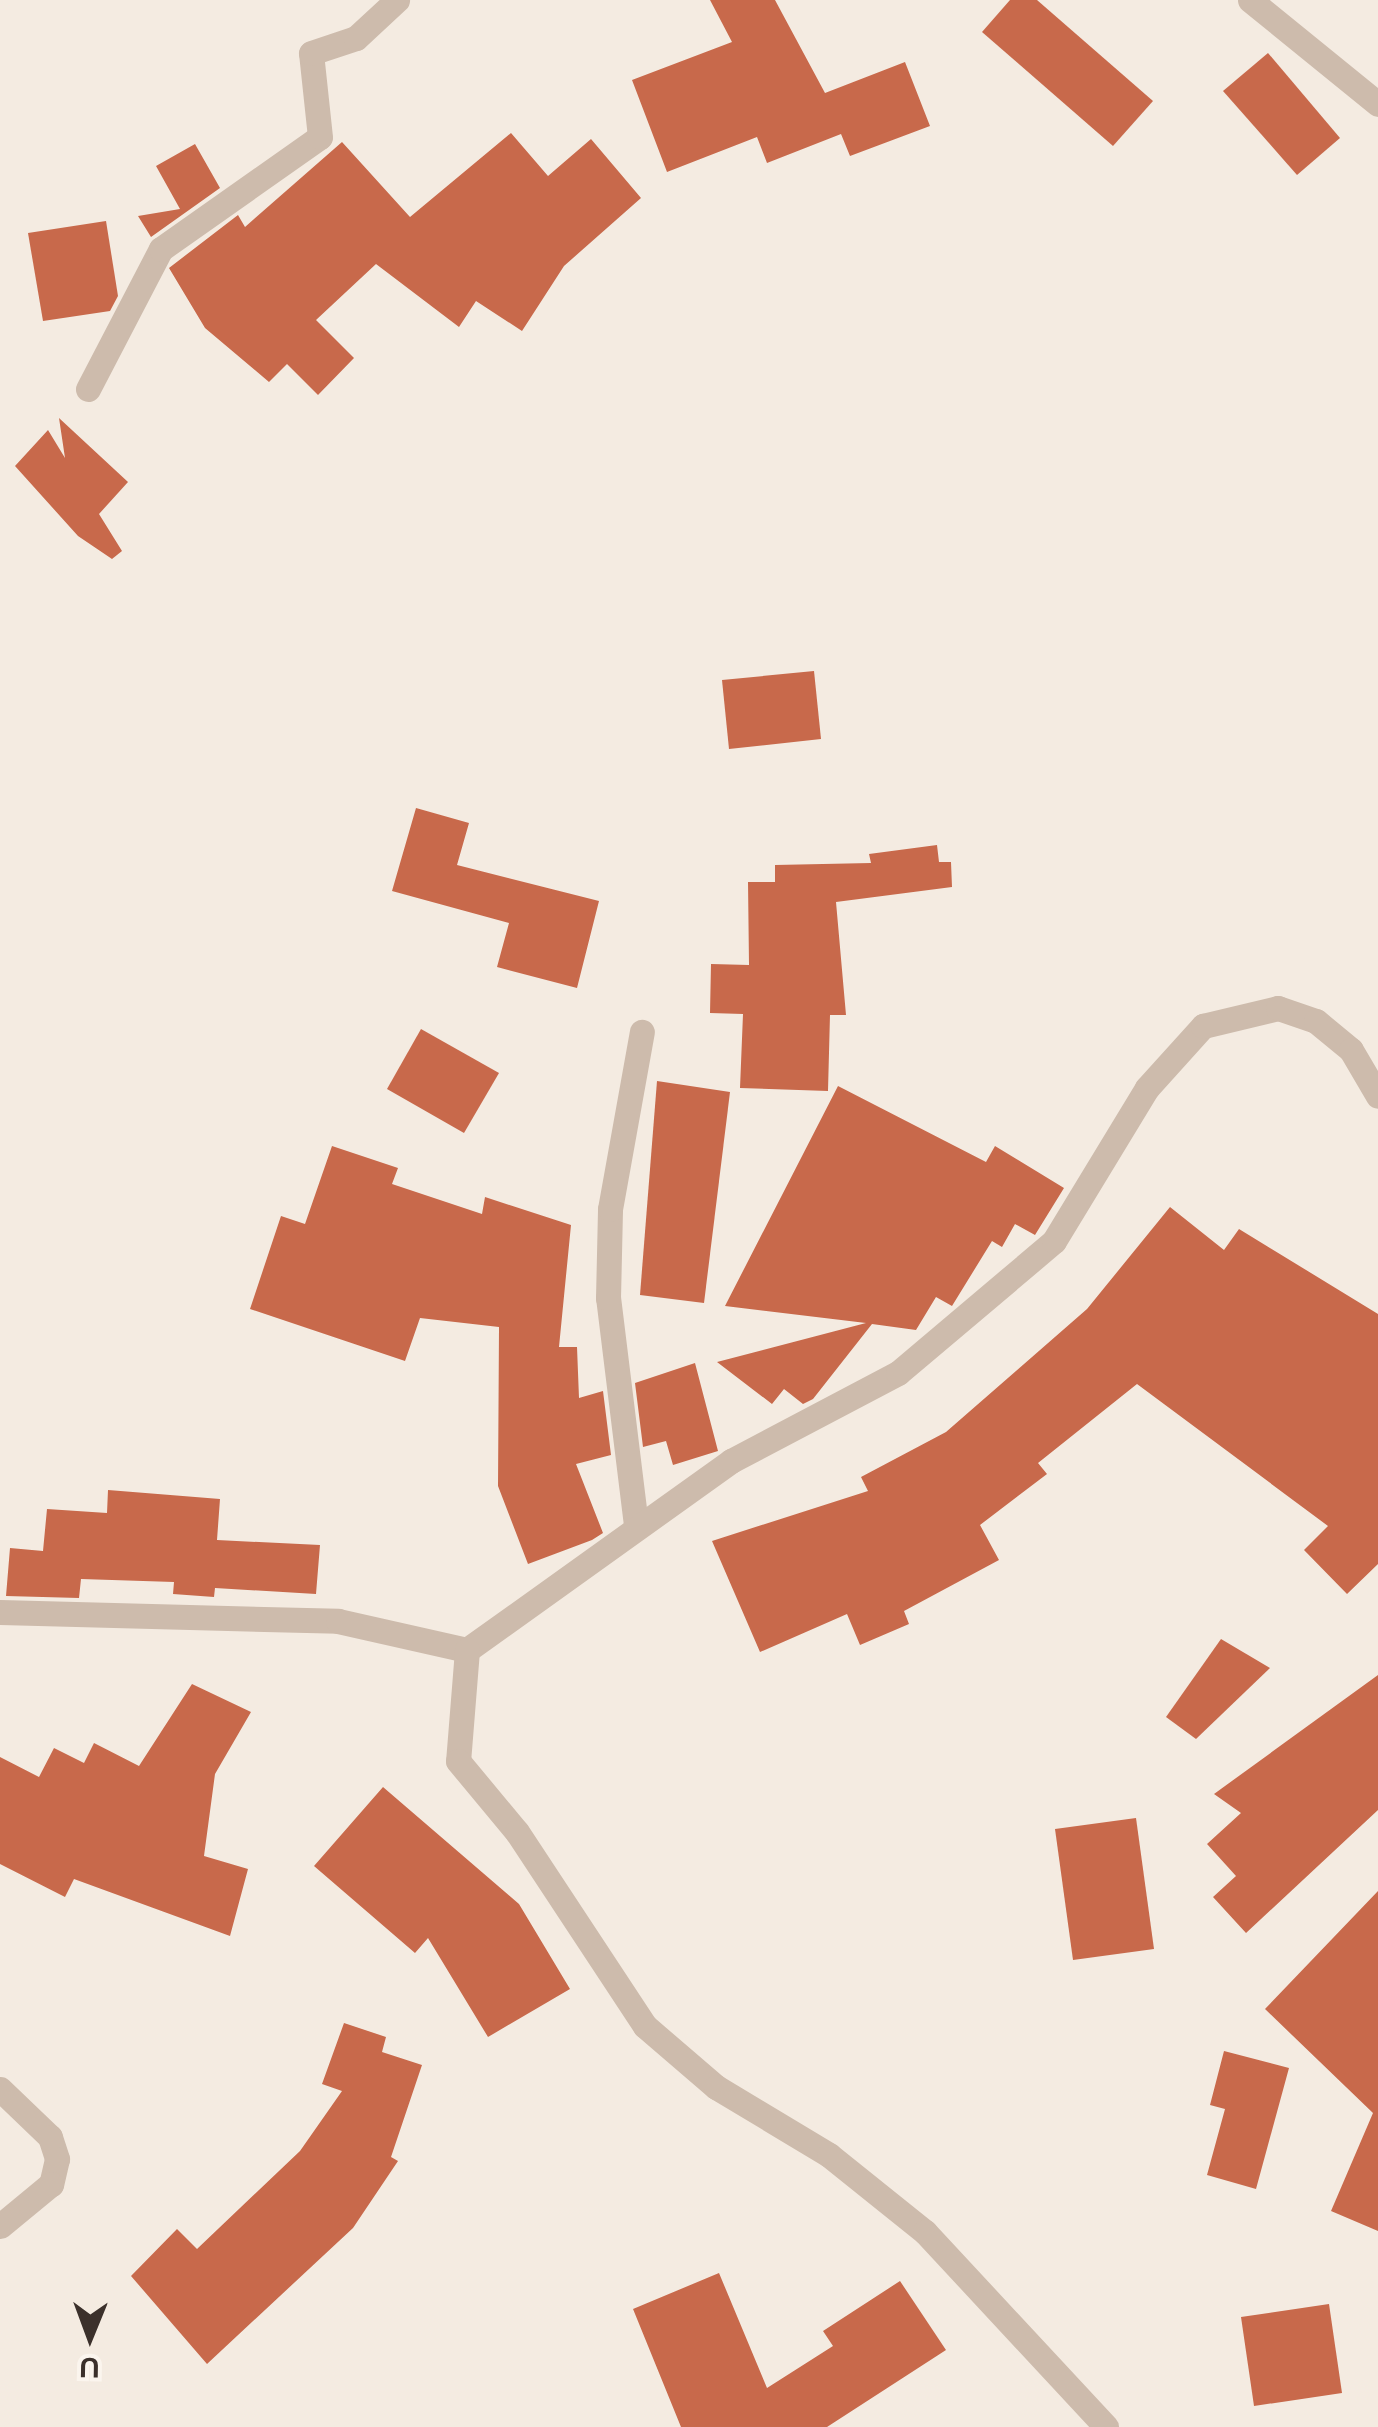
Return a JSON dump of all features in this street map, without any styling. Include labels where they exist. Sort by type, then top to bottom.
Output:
[{"type":"street","points":[[88,389],[161,249],[320,137],[310,53],[356,38],[398,0]]},
{"type":"street","points":[[1250,0],[1378,104]]},
{"type":"street","points":[[1106,2427],[924,2232],[829,2155],[716,2087],[645,2026],[518,1832],[458,1761],[467,1650],[730,1461],[898,1373],[1054,1241],[1147,1088],[1202,1026],[1278,1008],[1316,1021],[1351,1050],[1378,1096]]},
{"type":"street","points":[[636,1525],[608,1298],[610,1209],[642,1032]]},
{"type":"street","points":[[0,1612],[338,1621],[467,1650]]},
{"type":"street","points":[[0,2089],[50,2137],[57,2159],[51,2184],[0,2226]]},
{"type":"building","points":[[710,0],[775,0],[825,93],[905,62],[930,126],[850,156],[841,134],[767,163],[757,137],[667,172],[632,80],[732,42]]},
{"type":"building","points":[[1010,0],[1037,0],[1153,101],[1113,146],[982,32]]},
{"type":"building","points":[[1268,53],[1340,138],[1297,175],[1223,91]]},
{"type":"building","points":[[511,133],[548,176],[591,139],[641,198],[564,266],[522,331],[476,301],[459,327],[376,264],[316,320],[354,358],[318,395],[287,364],[269,382],[205,328],[169,268],[238,215],[245,227],[342,142],[410,217]]},
{"type":"building","points":[[195,144],[220,188],[151,237],[138,216],[180,209],[156,166]]},
{"type":"building","points":[[106,221],[118,296],[110,311],[43,321],[28,233]]},
{"type":"building","points":[[59,418],[128,482],[99,514],[122,551],[112,559],[78,536],[15,466],[48,430],[65,458]]},
{"type":"building","points":[[814,671],[821,739],[729,749],[722,680]]},
{"type":"building","points":[[416,808],[469,823],[457,865],[599,901],[577,988],[497,967],[509,923],[392,891]]},
{"type":"building","points":[[937,845],[939,862],[951,862],[952,887],[836,902],[846,1015],[830,1015],[828,1091],[740,1088],[743,1014],[710,1013],[711,964],[749,965],[748,882],[775,882],[775,865],[871,863],[869,854]]},
{"type":"building","points":[[421,1029],[499,1073],[464,1133],[387,1089]]},
{"type":"building","points":[[657,1081],[730,1092],[704,1303],[640,1295]]},
{"type":"building","points":[[838,1086],[986,1162],[995,1146],[1064,1188],[1035,1235],[1015,1224],[1002,1247],[992,1241],[952,1306],[936,1297],[916,1330],[872,1324],[813,1399],[803,1404],[784,1389],[772,1404],[717,1362],[866,1323],[725,1306]]},
{"type":"building","points":[[332,1146],[398,1168],[392,1184],[482,1214],[485,1197],[571,1225],[559,1347],[577,1347],[579,1398],[603,1391],[611,1455],[576,1464],[603,1533],[528,1564],[498,1486],[499,1327],[420,1318],[405,1361],[250,1309],[281,1216],[305,1224]]},
{"type":"building","points":[[1170,1207],[1224,1250],[1239,1229],[1378,1314],[1378,1564],[1347,1594],[1304,1550],[1328,1526],[1137,1384],[1038,1463],[1047,1474],[980,1525],[999,1560],[904,1611],[909,1624],[860,1645],[847,1614],[760,1652],[712,1541],[868,1491],[861,1477],[946,1432],[1087,1309]]},
{"type":"building","points":[[695,1363],[718,1451],[673,1465],[666,1441],[643,1447],[635,1383]]},
{"type":"building","points":[[108,1490],[220,1499],[217,1540],[320,1545],[316,1594],[215,1588],[214,1597],[173,1594],[174,1582],[81,1579],[79,1598],[6,1596],[10,1548],[43,1551],[47,1509],[107,1513]]},
{"type":"building","points":[[1221,1639],[1270,1668],[1196,1739],[1166,1717]]},
{"type":"building","points":[[1378,1675],[1378,1810],[1246,1933],[1213,1897],[1236,1876],[1207,1844],[1241,1813],[1214,1794]]},
{"type":"building","points":[[192,1684],[251,1712],[215,1774],[204,1856],[248,1869],[230,1936],[74,1879],[65,1897],[0,1864],[0,1757],[39,1777],[54,1748],[84,1763],[94,1743],[139,1766]]},
{"type":"building","points":[[383,1787],[519,1904],[570,1989],[488,2037],[428,1938],[415,1953],[314,1866]]},
{"type":"building","points":[[1136,1818],[1154,1949],[1073,1960],[1055,1829]]},
{"type":"building","points":[[1378,1891],[1378,2231],[1331,2211],[1373,2113],[1265,2009]]},
{"type":"building","points":[[344,2023],[386,2037],[382,2052],[422,2065],[391,2157],[398,2161],[353,2228],[207,2364],[131,2276],[177,2229],[197,2249],[300,2151],[342,2091],[322,2084]]},
{"type":"building","points":[[1224,2051],[1289,2068],[1256,2189],[1207,2175],[1225,2109],[1210,2105]]},
{"type":"building","points":[[719,2273],[767,2388],[833,2346],[823,2331],[900,2281],[946,2350],[827,2427],[681,2427],[633,2309]]},
{"type":"building","points":[[1329,2304],[1342,2393],[1254,2406],[1241,2317]]}]
